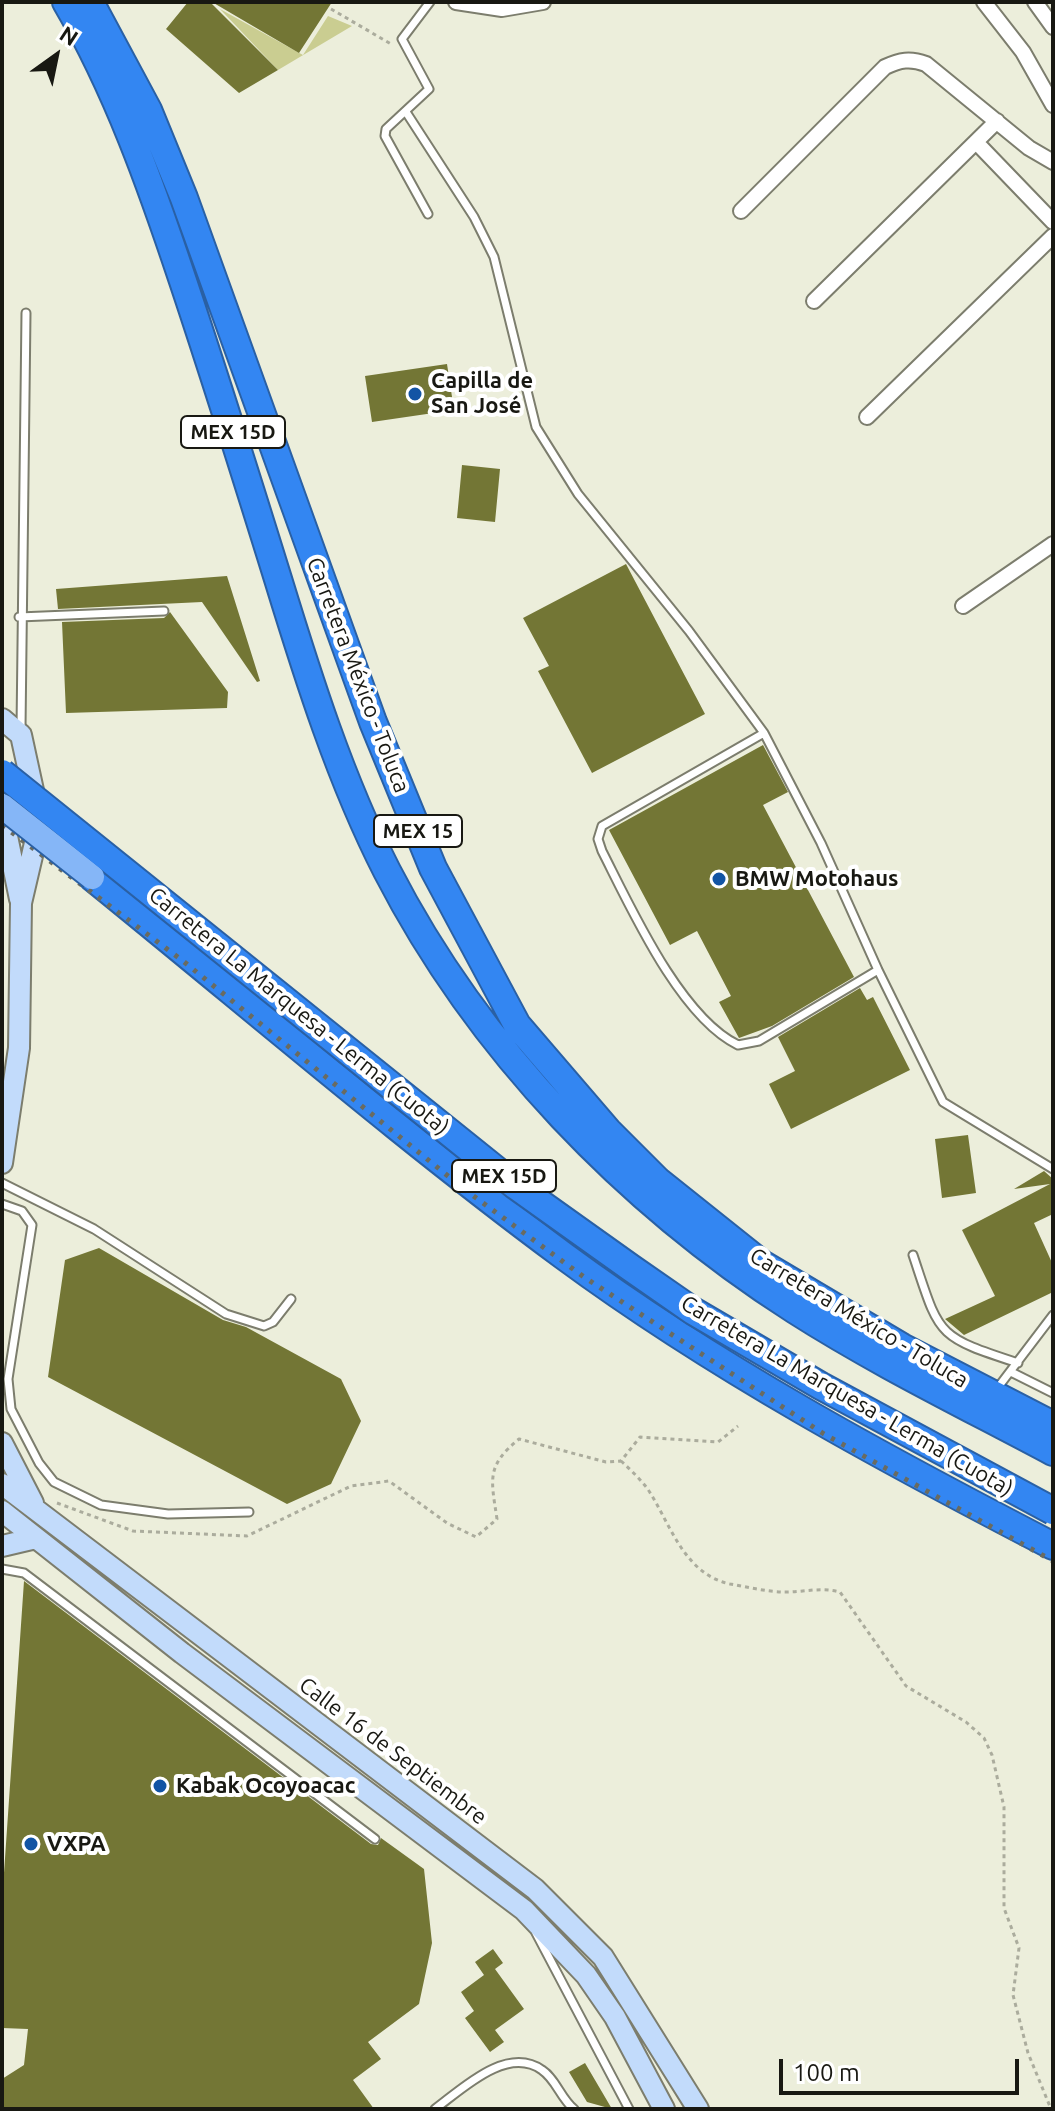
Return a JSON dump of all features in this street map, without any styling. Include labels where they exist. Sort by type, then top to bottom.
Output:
[{"type":"highway","name":"MEX 15D","points":[[66,2],[107,79],[161,216],[311,684],[338,758],[385,867],[438,957],[514,1062],[559,1114],[654,1202],[727,1262],[795,1310],[1053,1452]]},
{"type":"highway","name":"Carretera México - Toluca","points":[[90,2],[148,110],[184,198],[373,722],[433,868],[517,1025],[608,1131],[658,1181],[762,1264],[992,1395],[1053,1425]]},
{"type":"highway","name":"Carretera La Marquesa - Lerma (Cuota)","points":[[2,773],[516,1186],[631,1268],[693,1311],[821,1386],[1053,1511]]},
{"type":"highway","points":[[92,877],[461,1177],[566,1257],[726,1365],[1053,1546]]},
{"type":"main road","points":[[2,719],[21,735],[36,804],[35,843],[21,903],[19,1048],[2,1163]]},
{"type":"main road","points":[[2,806],[92,877]]},
{"type":"main road","points":[[2,812],[21,903]]},
{"type":"main road","points":[[2,1443],[45,1505]]},
{"type":"main road","name":"Calle 16 de Septiembre","points":[[2,1484],[45,1505],[563,1913],[603,1957],[626,1990],[698,2109]]},
{"type":"main road","points":[[2,1511],[182,1653],[524,1910],[586,1975],[615,2017],[664,2109]]},
{"type":"main road","points":[[2,1546],[36,1538]]},
{"type":"street","points":[[456,2],[502,9],[543,2]]},
{"type":"street","points":[[984,2],[1023,52],[1053,105]]},
{"type":"street","points":[[1035,2],[1053,27]]},
{"type":"street","points":[[741,211],[885,67],[900,60],[914,59],[926,64],[1029,148],[1053,162]]},
{"type":"street","points":[[814,301],[997,121]]},
{"type":"street","points":[[976,142],[1053,222]]},
{"type":"street","points":[[867,417],[1053,236]]},
{"type":"street","points":[[963,606],[1053,544]]},
{"type":"lane","points":[[428,214],[385,136],[386,129],[429,89],[402,39],[430,2]]},
{"type":"lane","points":[[406,112],[474,217],[494,257],[536,427],[578,494],[689,631],[764,733],[821,843],[878,970],[943,1102],[1053,1169]]},
{"type":"lane","points":[[21,735],[19,617],[26,313]]},
{"type":"lane","points":[[19,617],[164,611]]},
{"type":"lane","points":[[764,733],[609,820],[602,826],[598,839],[602,851],[645,935],[691,1003],[712,1026],[738,1045],[759,1041],[878,970]]},
{"type":"lane","points":[[2,1183],[94,1229],[226,1314],[264,1326],[273,1322],[291,1299]]},
{"type":"lane","points":[[2,1204],[22,1211],[32,1225],[8,1379],[11,1409],[39,1463],[54,1482],[101,1505],[140,1513],[249,1512]]},
{"type":"lane","points":[[913,1255],[934,1318],[946,1332],[956,1342],[1018,1363]]},
{"type":"lane","points":[[992,1395],[1053,1315]]},
{"type":"lane","points":[[1011,1372],[1053,1393]]},
{"type":"lane","points":[[2,1569],[24,1573],[375,1839]]},
{"type":"lane","points":[[524,1910],[630,2108],[617,2109]]},
{"type":"lane","points":[[435,2109],[495,2067],[510,2062],[531,2064],[544,2071],[574,2109]]},
{"type":"path","points":[[331,9],[390,45],[402,39]]},
{"type":"path","points":[[45,1505],[133,1531],[247,1536],[351,1486],[389,1481],[447,1523],[476,1537],[497,1519],[491,1484],[498,1457],[519,1439],[606,1462],[621,1461],[640,1437],[718,1442],[738,1426]]},
{"type":"path","points":[[621,1461],[648,1489],[669,1532],[686,1555],[701,1567],[725,1583],[781,1592],[826,1588],[840,1592],[906,1686],[947,1709],[984,1738],[992,1755],[1004,1807],[1004,1908],[1019,1948],[1013,1995],[1028,2053],[1051,2109]]},
{"type":"green space","points":[[220,9],[303,55],[328,16],[352,26],[278,70]]},
{"type":"building","points":[[188,2],[210,2],[278,70],[239,93],[166,29]]},
{"type":"building","points":[[212,2],[332,2],[299,53]]},
{"type":"building","points":[[447,364],[454,410],[372,422],[365,376]]},
{"type":"building","points":[[462,465],[500,469],[495,522],[457,518]]},
{"type":"building","points":[[626,564],[705,714],[592,773],[538,671],[549,666],[523,618]]},
{"type":"building","points":[[227,576],[260,681],[257,682],[202,602],[58,609],[56,589]]},
{"type":"building","points":[[170,612],[228,692],[227,708],[66,713],[62,622],[164,618]]},
{"type":"building","name":"BMW Motohaus","points":[[763,745],[788,792],[763,805],[854,977],[772,1026],[739,1038],[719,1002],[731,996],[697,931],[670,945],[609,830]]},
{"type":"building","points":[[860,988],[867,1000],[873,997],[910,1070],[791,1129],[769,1084],[795,1071],[778,1037]]},
{"type":"building","points":[[968,1135],[976,1193],[942,1198],[935,1139]]},
{"type":"building","points":[[1044,1171],[1053,1179],[1053,1214],[1034,1223],[1053,1265],[1053,1292],[964,1335],[945,1319],[995,1296],[962,1230],[1050,1184],[1014,1189]]},
{"type":"building","points":[[99,1248],[223,1320],[246,1327],[341,1379],[361,1421],[331,1484],[287,1504],[48,1377],[65,1260]]},
{"type":"building","name":"Kabak Ocoyoacac","points":[[24,1581],[371,1844],[378,1845],[381,1838],[424,1869],[432,1943],[419,2004],[368,2042],[381,2059],[353,2080],[374,2109],[2,2109],[2,2079],[24,2065],[28,2029],[2,2028],[2,1902]]},
{"type":"building","points":[[493,1949],[503,1963],[495,1969],[524,2009],[495,2030],[504,2042],[490,2052],[465,2018],[474,2011],[461,1992],[484,1975],[475,1962]]},
{"type":"building","points":[[585,2063],[612,2109],[587,2102],[569,2072]]},
{"type":"railway","points":[[2,825],[183,961],[464,1189],[584,1277],[824,1434],[1053,1561]]},
{"type":"place","name":"Capilla de San José","points":[[415,394]]},
{"type":"place","name":"BMW Motohaus","points":[[719,879]]},
{"type":"place","name":"Kabak Ocoyoacac","points":[[160,1786]]},
{"type":"place","name":"VXPA","points":[[31,1844]]}]
